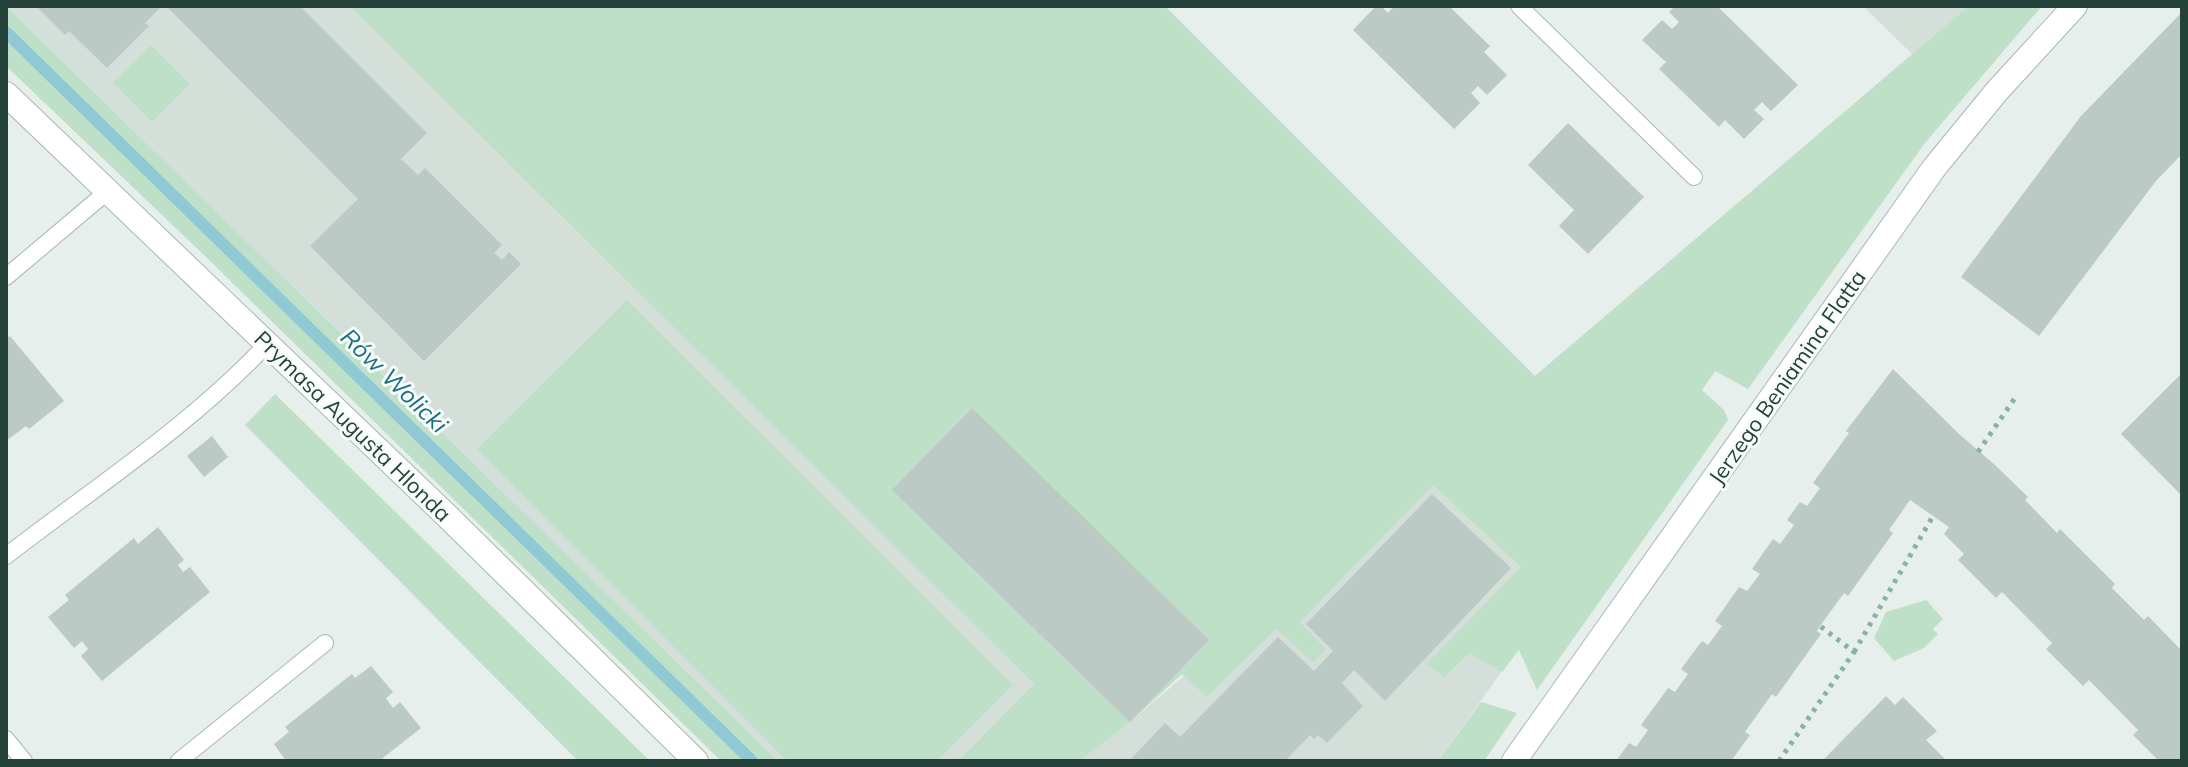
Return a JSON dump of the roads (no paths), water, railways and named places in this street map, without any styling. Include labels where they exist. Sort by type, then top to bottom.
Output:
[{"type":"street","name":"Jerzego Beniamina Flatta","points":[[1514,761],[1934,168],[1997,91],[2075,6]]},
{"type":"street","name":"Prymasa Augusta Hlonda","points":[[6,94],[696,761]]},
{"type":"lane","points":[[1519,6],[1694,177]]},
{"type":"lane","points":[[6,277],[108,191]]},
{"type":"lane","points":[[6,556],[174,428],[267,344]]},
{"type":"lane","points":[[179,761],[325,643]]},
{"type":"lane","points":[[6,739],[24,761]]},
{"type":"waterway","name":"Rów Wolicki","points":[[6,32],[752,761]]}]
